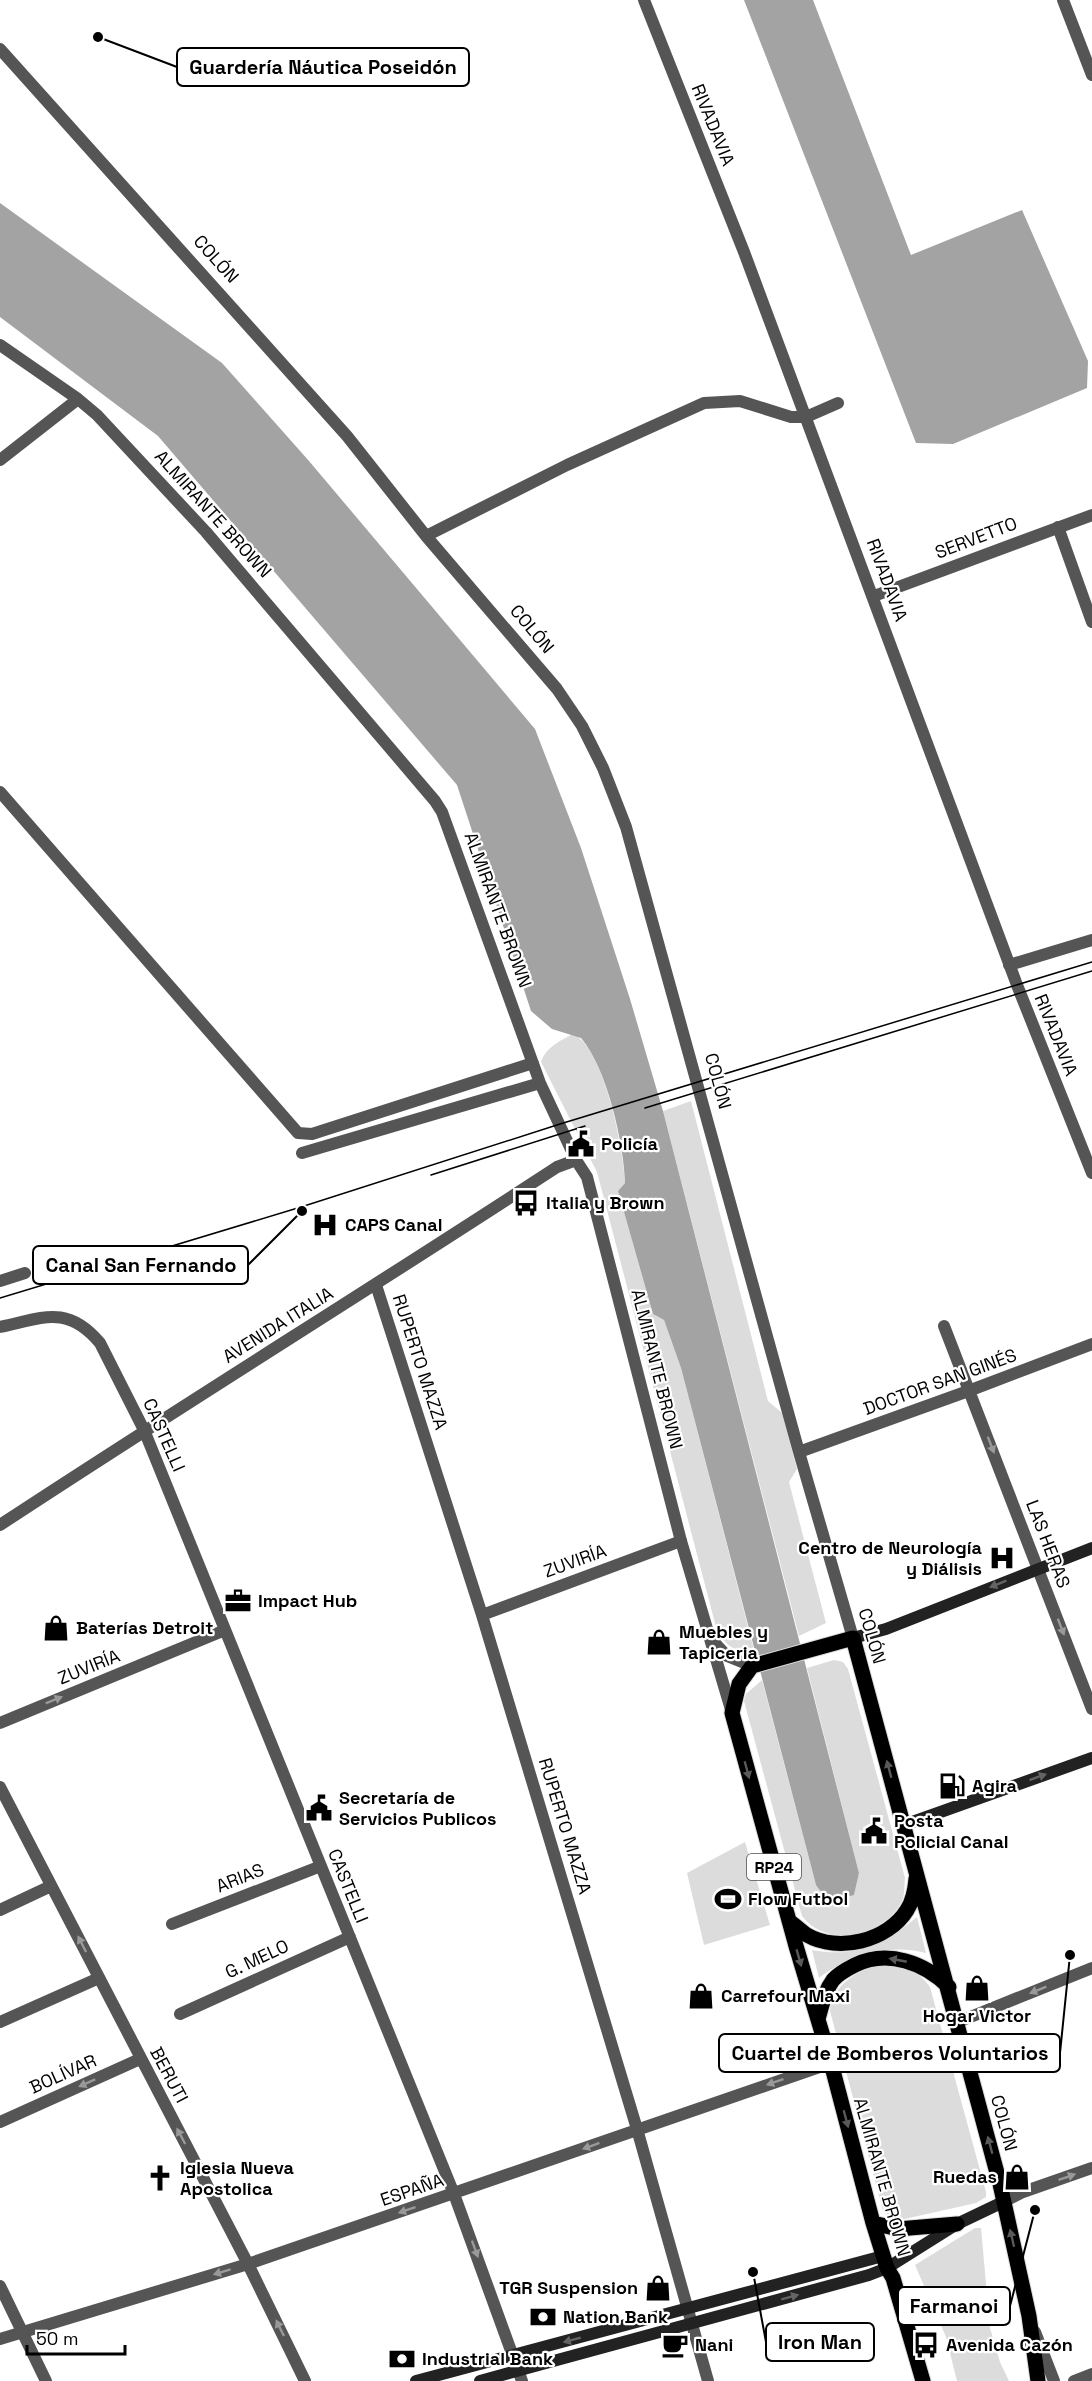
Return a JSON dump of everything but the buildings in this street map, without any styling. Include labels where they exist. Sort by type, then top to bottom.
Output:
[{"type":"main road","points":[[732,1713],[739,1684],[752,1666],[886,1629],[1092,1548]]},
{"type":"main road","name":"COLÓN","points":[[853,1638],[949,1987],[1003,2202],[1029,2316],[1038,2381]]},
{"type":"main road","name":"ALMIRANTE BROWN","points":[[732,1713],[831,2063],[873,2223],[885,2262],[893,2278],[923,2381]]},
{"type":"main road","points":[[904,1826],[1092,1758]]},
{"type":"main road","points":[[789,1921],[806,1935],[834,1943],[859,1942],[884,1932],[901,1919],[914,1896],[917,1877]]},
{"type":"main road","points":[[818,2019],[825,1995],[833,1979],[844,1970],[864,1960],[887,1958],[903,1960],[929,1971],[949,1987]]},
{"type":"main road","points":[[480,2381],[521,2376],[693,2323],[869,2275],[885,2262],[1003,2202]]},
{"type":"main road","points":[[873,2223],[905,2229],[957,2224]]},
{"type":"main road","points":[[416,2381],[689,2308],[885,2262]]},
{"type":"street","name":"RIVADAVIA","points":[[644,0],[744,252],[1010,965],[1092,1173]]},
{"type":"street","points":[[1064,0],[1092,75]]},
{"type":"street","name":"COLÓN","points":[[0,49],[347,436],[426,536],[557,689],[582,726],[603,768],[630,838],[799,1452],[853,1638]]},
{"type":"street","name":"ALMIRANTE BROWN","points":[[0,345],[78,399],[97,415],[206,532],[442,812],[532,1063],[576,1160],[587,1176],[681,1541],[732,1713]]},
{"type":"street","points":[[0,460],[78,399]]},
{"type":"street","points":[[426,536],[567,465],[704,403],[740,401],[763,406],[791,417],[806,417],[838,404]]},
{"type":"street","name":"SERVETTO","points":[[874,596],[1092,515]]},
{"type":"street","points":[[1058,526],[1092,621]]},
{"type":"street","points":[[0,792],[298,1133],[312,1134],[532,1063]]},
{"type":"street","points":[[1010,965],[1092,940]]},
{"type":"street","points":[[302,1152],[540,1083]]},
{"type":"street","name":"AVENIDA ITALIA","points":[[0,1525],[144,1430],[376,1285],[557,1167],[576,1160]]},
{"type":"street","points":[[0,1281],[25,1273]]},
{"type":"street","name":"RUPERTO MAZZA","points":[[376,1285],[482,1615],[637,2129],[708,2381]]},
{"type":"street","name":"CASTELLI","points":[[0,1327],[56,1316],[76,1321],[90,1331],[100,1343],[144,1430],[454,2194],[521,2376]]},
{"type":"street","name":"LAS HERAS","points":[[944,1326],[971,1390],[1092,1710]]},
{"type":"street","name":"DOCTOR SAN GINÉS","points":[[799,1452],[1092,1344]]},
{"type":"street","name":"ZUVIRÍA","points":[[482,1615],[681,1541]]},
{"type":"street","name":"ZUVIRÍA","points":[[0,1723],[225,1630]]},
{"type":"street","name":"ALMIRANTE BROWN","points":[[708,1635],[727,1656],[752,1666]]},
{"type":"street","name":"BERUTI","points":[[0,1787],[248,2264],[305,2381]]},
{"type":"street","name":"ARIAS","points":[[172,1924],[321,1866]]},
{"type":"street","points":[[0,1910],[51,1886]]},
{"type":"street","name":"G. MELO","points":[[180,2014],[350,1937]]},
{"type":"street","points":[[958,2022],[1092,1968]]},
{"type":"street","points":[[0,2022],[99,1978]]},
{"type":"street","name":"BOLÍVAR","points":[[0,2122],[140,2059]]},
{"type":"street","name":"ESPAÑA","points":[[0,2339],[248,2264],[831,2063]]},
{"type":"street","points":[[1003,2202],[1023,2192],[1092,2168]]},
{"type":"street","points":[[0,2286],[46,2381]]},
{"type":"street","name":"COLÓN","points":[[1029,2316],[1054,2381]]},
{"type":"street","points":[[1074,2381],[1092,2374]]},
{"type":"shaded area","points":[[744,0],[813,0],[911,255],[1022,210],[1088,361],[1087,388],[953,444],[916,443]]},
{"type":"shaded area","points":[[0,203],[222,363],[309,461],[535,729],[581,848],[630,999],[663,1111],[859,1873],[854,1895],[828,1901],[816,1885],[681,1368],[664,1320],[653,1314],[618,1191],[625,1183],[624,1167],[606,1087],[599,1068],[581,1038],[552,1029],[531,1011],[457,785],[158,436],[0,317]]},
{"type":"shaded area","points":[[573,1034],[584,1043],[594,1058],[610,1101],[624,1168],[625,1183],[618,1191],[653,1314],[664,1320],[681,1368],[754,1650],[741,1651],[731,1647],[716,1627],[597,1172],[541,1062],[550,1048]]},
{"type":"shaded area","points":[[691,1101],[768,1401],[782,1413],[797,1469],[789,1482],[826,1623],[799,1636],[663,1111]]},
{"type":"shaded area","points":[[834,1660],[843,1662],[848,1669],[905,1878],[903,1899],[894,1913],[869,1930],[840,1935],[826,1933],[813,1926],[802,1916],[744,1701],[746,1694],[762,1680],[816,1885],[854,1895],[859,1873],[807,1668]]},
{"type":"shaded area","name":"Flow Futbol","points":[[745,1842],[770,1925],[704,1945],[687,1873]]},
{"type":"shaded area","points":[[917,1917],[926,1953],[898,1949],[870,1953],[843,1963],[819,1978],[812,1950],[842,1952],[868,1947],[893,1935]]},
{"type":"shaded area","points":[[879,1965],[894,1966],[915,1973],[930,1987],[986,2192],[986,2197],[976,2203],[900,2220],[889,2218],[883,2211],[830,2011],[836,1994],[847,1981],[862,1971]]},
{"type":"shaded area","points":[[975,2228],[981,2228],[990,2328],[1000,2362],[1009,2381],[957,2381],[946,2337],[915,2265]]},
{"type":"tram line","points":[[0,1298],[1092,962]]},
{"type":"tram line","points":[[645,1108],[1092,971]]},
{"type":"tram line","points":[[431,1175],[585,1126]]},
{"type":"place","name":"Guardería Náutica Poseidón","points":[[98,37]]},
{"type":"place","name":"Policía","points":[[581,1144]]},
{"type":"place","name":"Italia y Brown","points":[[526,1203]]},
{"type":"place","name":"Canal San Fernando","points":[[302,1211]]},
{"type":"place","name":"CAPS Canal","points":[[325,1225]]},
{"type":"place","name":"Centro de Neurología y Diálisis","points":[[1002,1558]]},
{"type":"place","name":"Impact Hub","points":[[238,1601]]},
{"type":"place","name":"Baterías Detroit","points":[[56,1628]]},
{"type":"place","name":"Muebles y Tapiceria","points":[[659,1642]]},
{"type":"place","name":"Agira","points":[[952,1786]]},
{"type":"place","name":"Secretaría de Servicios Publicos","points":[[319,1808]]},
{"type":"place","name":"Posta Policial Canal","points":[[874,1831]]},
{"type":"place","name":"Flow Futbol","points":[[728,1899]]},
{"type":"place","name":"Cuartel de Bomberos Voluntarios","points":[[1070,1955]]},
{"type":"place","name":"Hogar Victor","points":[[977,1988]]},
{"type":"place","name":"Carrefour Maxi","points":[[701,1996]]},
{"type":"place","name":"Ruedas","points":[[1017,2177]]},
{"type":"place","name":"Iglesia Nueva Apostolica","points":[[160,2178]]},
{"type":"place","name":"Farmanoi","points":[[1035,2210]]},
{"type":"place","name":"Iron Man","points":[[753,2272]]},
{"type":"place","name":"TGR Suspension","points":[[658,2288]]},
{"type":"place","name":"Nation Bank","points":[[543,2317]]},
{"type":"place","name":"Nani","points":[[675,2345]]},
{"type":"place","name":"Avenida Cazón","points":[[926,2345]]},
{"type":"place","name":"Industrial Bank","points":[[402,2359]]}]
